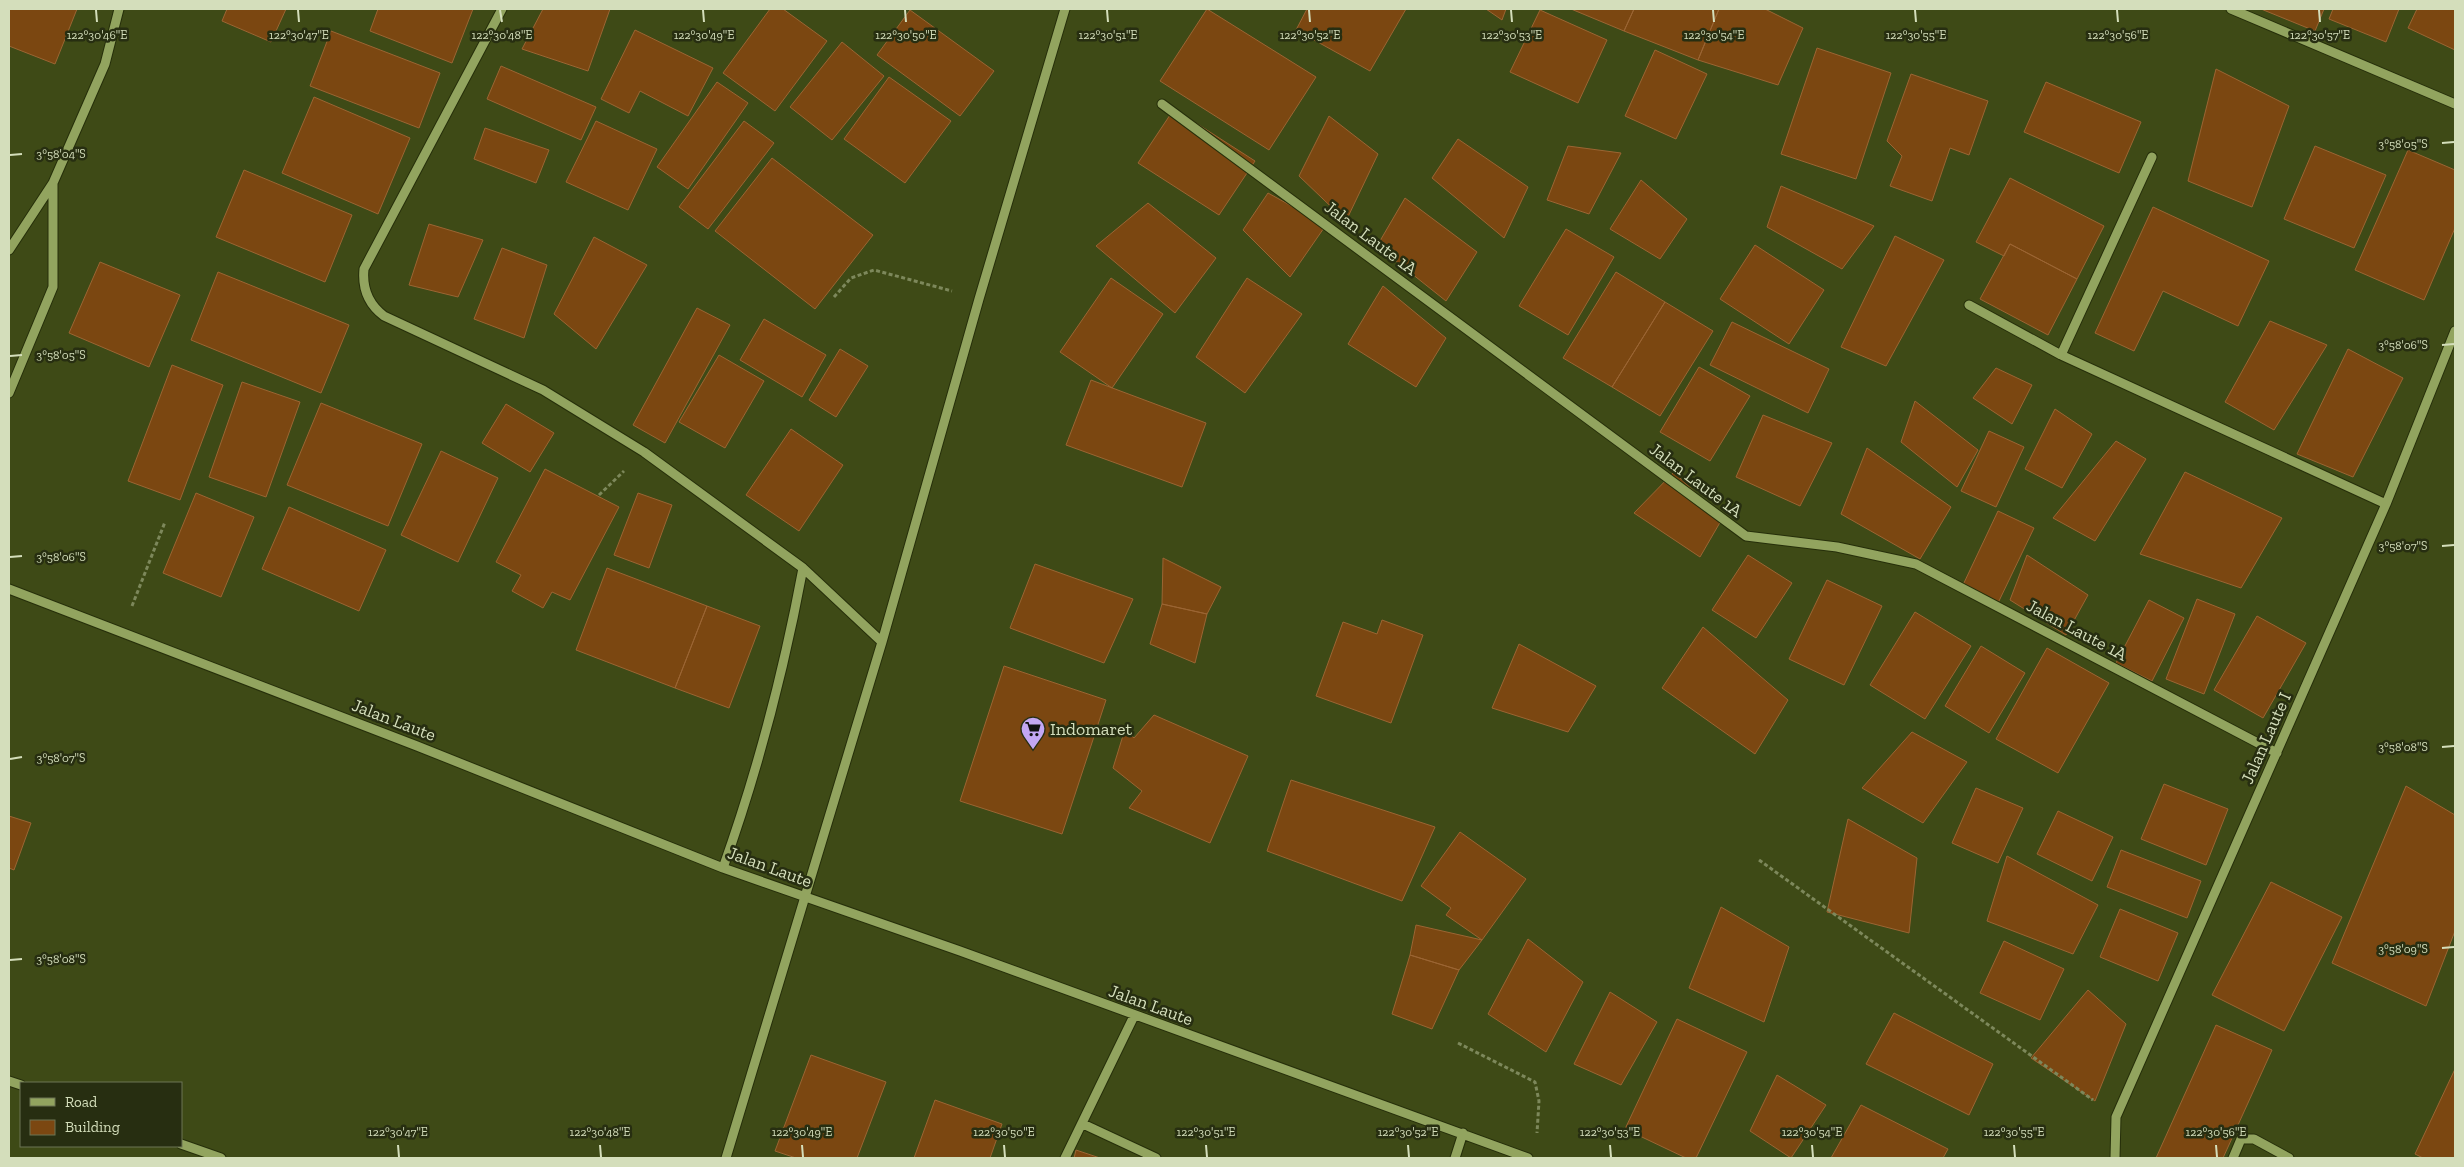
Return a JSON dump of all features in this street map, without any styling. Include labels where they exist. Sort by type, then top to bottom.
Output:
[{"type":"street","points":[[9,250],[53,183],[105,64],[119,9]]},
{"type":"street","points":[[502,9],[364,269],[362,281],[373,307],[384,316],[543,390],[644,452],[803,568],[882,642]]},
{"type":"street","points":[[726,1158],[882,642],[979,298],[1065,9]]},
{"type":"street","points":[[2230,9],[2455,104]]},
{"type":"street","name":"Jalan Laute 1A","points":[[1162,104],[1746,536],[1837,546],[1916,564],[2277,753]]},
{"type":"street","points":[[2061,355],[2152,158]]},
{"type":"street","points":[[9,393],[53,287],[53,183]]},
{"type":"street","points":[[1968,305],[2061,355],[2386,504]]},
{"type":"street","name":"Jalan Laute I","points":[[2115,1158],[2116,1117],[2386,504],[2455,331]]},
{"type":"street","points":[[723,868],[743,812],[772,716],[803,568]]},
{"type":"street","name":"Jalan Laute","points":[[9,589],[723,868],[960,951],[1528,1158]]},
{"type":"street","points":[[1065,1158],[1134,1016]]},
{"type":"street","points":[[1083,1124],[1156,1158]]},
{"type":"street","points":[[1455,1158],[1463,1133]]},
{"type":"street","points":[[2233,1158],[2241,1139],[2254,1140],[2289,1158]]},
{"type":"street","points":[[182,1144],[222,1158]]},
{"type":"path","points":[[834,297],[851,278],[874,270],[979,298]]},
{"type":"path","points":[[121,632],[165,522]]},
{"type":"path","points":[[1759,860],[2116,1117]]},
{"type":"path","points":[[1458,1043],[1535,1082],[1539,1101],[1536,1139]]},
{"type":"building","points":[[9,9],[77,9],[55,64],[9,46]]},
{"type":"building","points":[[227,9],[286,9],[271,42],[222,21]]},
{"type":"building","points":[[378,9],[473,9],[452,63],[370,31]]},
{"type":"building","points":[[543,9],[610,9],[588,71],[522,49]]},
{"type":"building","points":[[770,9],[783,9],[827,41],[775,111],[723,73]]},
{"type":"building","points":[[1207,9],[1316,77],[1269,150],[1160,81]]},
{"type":"building","points":[[1307,9],[1406,9],[1370,71],[1296,30]]},
{"type":"building","points":[[1486,9],[1506,9],[1502,20]]},
{"type":"building","points":[[1571,9],[1634,9],[1624,31]]},
{"type":"building","points":[[1634,9],[1719,9],[1698,60],[1624,31]]},
{"type":"building","points":[[1719,9],[1765,9],[1803,28],[1778,85],[1698,60]]},
{"type":"building","points":[[2261,9],[2324,9],[2315,31]]},
{"type":"building","points":[[2333,9],[2399,9],[2386,42],[2329,19]]},
{"type":"building","points":[[2417,9],[2455,9],[2455,50],[2408,28]]},
{"type":"building","points":[[910,10],[994,71],[960,116],[877,55]]},
{"type":"building","points":[[1540,10],[1607,40],[1578,103],[1510,72]]},
{"type":"building","points":[[635,30],[713,68],[688,116],[640,91],[629,113],[601,99]]},
{"type":"building","points":[[331,31],[440,73],[419,128],[310,86]]},
{"type":"building","points":[[842,42],[884,76],[832,140],[790,107]]},
{"type":"building","points":[[1817,48],[1891,73],[1856,179],[1781,154]]},
{"type":"building","points":[[1655,50],[1707,74],[1676,139],[1625,116]]},
{"type":"building","points":[[501,66],[596,107],[581,140],[487,99]]},
{"type":"building","points":[[2216,69],[2289,106],[2252,207],[2188,181]]},
{"type":"building","points":[[1911,74],[1988,101],[1969,155],[1950,148],[1932,201],[1890,186],[1902,156],[1887,141]]},
{"type":"building","points":[[889,77],[951,121],[905,183],[844,139]]},
{"type":"building","points":[[717,82],[748,103],[688,189],[657,167]]},
{"type":"building","points":[[2046,82],[2141,122],[2119,173],[2024,132]]},
{"type":"building","points":[[314,97],[410,138],[378,214],[282,173]]},
{"type":"building","points":[[1174,109],[1255,161],[1219,215],[1138,163]]},
{"type":"building","points":[[1329,116],[1378,154],[1346,221],[1299,176]]},
{"type":"building","points":[[596,121],[657,149],[628,210],[566,182]]},
{"type":"building","points":[[744,121],[774,143],[708,229],[679,207]]},
{"type":"building","points":[[485,128],[549,150],[536,183],[474,159]]},
{"type":"building","points":[[1458,139],[1528,187],[1504,238],[1432,178]]},
{"type":"building","points":[[1568,146],[1621,153],[1589,214],[1547,200]]},
{"type":"building","points":[[2315,146],[2386,175],[2354,248],[2284,219]]},
{"type":"building","points":[[2408,150],[2455,170],[2455,228],[2424,300],[2355,270]]},
{"type":"building","points":[[772,158],[873,235],[815,309],[715,231]]},
{"type":"building","points":[[244,170],[352,215],[325,282],[216,237]]},
{"type":"building","points":[[2010,178],[2104,226],[2077,279],[2010,244],[2004,256],[1976,242]]},
{"type":"building","points":[[1641,180],[1687,219],[1660,259],[1610,229]]},
{"type":"building","points":[[1781,186],[1874,226],[1842,269],[1767,227]]},
{"type":"building","points":[[1268,193],[1326,225],[1290,277],[1243,230]]},
{"type":"building","points":[[1405,198],[1477,252],[1446,301],[1377,246]]},
{"type":"building","points":[[1148,203],[1216,258],[1175,313],[1096,246]]},
{"type":"building","points":[[2153,207],[2269,261],[2238,326],[2163,291],[2134,351],[2095,333]]},
{"type":"building","points":[[429,224],[483,240],[458,297],[409,285]]},
{"type":"building","points":[[1566,229],[1614,257],[1568,335],[1519,306]]},
{"type":"building","points":[[1895,236],[1944,260],[1886,366],[1841,347]]},
{"type":"building","points":[[594,237],[647,265],[596,349],[554,314]]},
{"type":"building","points":[[2010,244],[2077,279],[2048,335],[1980,299]]},
{"type":"building","points":[[1755,245],[1824,290],[1789,344],[1720,299]]},
{"type":"building","points":[[502,248],[547,265],[524,338],[474,319]]},
{"type":"building","points":[[100,262],[180,295],[149,367],[69,333]]},
{"type":"building","points":[[218,272],[349,325],[321,393],[191,340]]},
{"type":"building","points":[[1616,272],[1665,302],[1612,387],[1563,358]]},
{"type":"building","points":[[1111,278],[1163,314],[1112,388],[1060,352]]},
{"type":"building","points":[[1247,278],[1302,314],[1245,393],[1196,357]]},
{"type":"building","points":[[1383,286],[1446,338],[1416,387],[1348,344]]},
{"type":"building","points":[[1665,302],[1713,331],[1660,416],[1612,387]]},
{"type":"building","points":[[697,308],[730,325],[665,443],[633,425]]},
{"type":"building","points":[[764,319],[826,355],[802,397],[740,360]]},
{"type":"building","points":[[2270,321],[2327,345],[2274,430],[2225,402]]},
{"type":"building","points":[[1732,322],[1829,369],[1808,413],[1710,365]]},
{"type":"building","points":[[840,349],[868,366],[836,417],[809,400]]},
{"type":"building","points":[[2348,349],[2403,378],[2353,477],[2297,454]]},
{"type":"building","points":[[719,355],[764,381],[725,448],[679,422]]},
{"type":"building","points":[[172,365],[223,385],[180,500],[128,481]]},
{"type":"building","points":[[1699,367],[1750,396],[1710,461],[1660,432]]},
{"type":"building","points":[[1996,368],[2032,385],[2012,424],[1973,398]]},
{"type":"building","points":[[1091,380],[1206,423],[1182,487],[1066,445]]},
{"type":"building","points":[[242,382],[300,402],[266,497],[209,477]]},
{"type":"building","points":[[1915,401],[1978,450],[1957,487],[1901,442]]},
{"type":"building","points":[[321,403],[422,444],[388,526],[287,485]]},
{"type":"building","points":[[506,404],[554,433],[530,472],[482,443]]},
{"type":"building","points":[[2055,409],[2092,434],[2062,488],[2025,469]]},
{"type":"building","points":[[1763,415],[1832,443],[1800,506],[1736,477]]},
{"type":"building","points":[[791,429],[843,465],[799,531],[746,495]]},
{"type":"building","points":[[1989,431],[2024,447],[1996,507],[1961,491]]},
{"type":"building","points":[[2116,441],[2146,459],[2095,541],[2053,518]]},
{"type":"building","points":[[1867,448],[1951,507],[1920,559],[1841,514]]},
{"type":"building","points":[[441,451],[498,478],[458,562],[401,535]]},
{"type":"building","points":[[545,469],[619,507],[570,600],[552,592],[543,608],[512,591],[521,575],[496,562]]},
{"type":"building","points":[[1674,472],[1722,519],[1700,557],[1634,513]]},
{"type":"building","points":[[2185,472],[2282,518],[2241,588],[2140,554]]},
{"type":"building","points":[[196,493],[254,517],[221,597],[163,573]]},
{"type":"building","points":[[638,493],[672,505],[649,568],[614,555]]},
{"type":"building","points":[[289,507],[386,550],[359,611],[262,569]]},
{"type":"building","points":[[1998,511],[2034,528],[1998,603],[1962,587]]},
{"type":"building","points":[[1748,555],[1792,583],[1756,638],[1712,610]]},
{"type":"building","points":[[2027,555],[2088,595],[2066,635],[2010,600]]},
{"type":"building","points":[[1163,558],[1221,587],[1207,614],[1162,604]]},
{"type":"building","points":[[1035,564],[1133,599],[1104,663],[1010,628]]},
{"type":"building","points":[[607,568],[707,606],[675,688],[576,650]]},
{"type":"building","points":[[1827,580],[1882,606],[1844,685],[1789,659]]},
{"type":"building","points":[[2197,599],[2235,614],[2204,694],[2166,679]]},
{"type":"building","points":[[2149,600],[2184,618],[2152,681],[2116,663]]},
{"type":"building","points":[[1162,604],[1207,614],[1195,663],[1150,644]]},
{"type":"building","points":[[707,606],[760,626],[729,708],[675,688]]},
{"type":"building","points":[[1915,612],[1971,646],[1925,719],[1870,685]]},
{"type":"building","points":[[2257,616],[2306,643],[2263,718],[2214,690]]},
{"type":"building","points":[[1382,620],[1423,635],[1391,723],[1316,696],[1343,622],[1377,634]]},
{"type":"building","points":[[1703,627],[1788,700],[1755,754],[1662,688]]},
{"type":"building","points":[[1519,644],[1596,686],[1568,732],[1492,708]]},
{"type":"building","points":[[1981,646],[2025,673],[1989,733],[1945,706]]},
{"type":"building","points":[[2047,648],[2109,683],[2058,773],[1996,739]]},
{"type":"building","name":"Indomaret","points":[[1004,666],[1106,700],[1062,834],[960,801]]},
{"type":"building","points":[[1154,715],[1248,756],[1210,843],[1129,808],[1142,791],[1113,768],[1125,729],[1134,738]]},
{"type":"building","points":[[1912,732],[1967,762],[1923,823],[1862,788]]},
{"type":"building","points":[[1291,780],[1435,827],[1402,901],[1267,851]]},
{"type":"building","points":[[2164,784],[2228,809],[2206,865],[2141,839]]},
{"type":"building","points":[[2406,786],[2455,815],[2455,931],[2426,1006],[2332,963]]},
{"type":"building","points":[[1976,788],[2023,808],[1998,863],[1952,843]]},
{"type":"building","points":[[2058,811],[2113,837],[2092,881],[2037,854]]},
{"type":"building","points":[[9,816],[31,823],[14,870],[9,868]]},
{"type":"building","points":[[1848,819],[1917,858],[1909,933],[1827,912]]},
{"type":"building","points":[[1460,832],[1526,879],[1482,940],[1446,915],[1451,908],[1421,886]]},
{"type":"building","points":[[2121,850],[2201,881],[2187,918],[2107,887]]},
{"type":"building","points":[[2007,856],[2098,905],[2073,954],[1987,921]]},
{"type":"building","points":[[2271,882],[2342,917],[2284,1031],[2212,995]]},
{"type":"building","points":[[1721,907],[1789,947],[1764,1022],[1689,988]]},
{"type":"building","points":[[2120,909],[2178,933],[2158,981],[2100,957]]},
{"type":"building","points":[[1416,925],[1482,940],[1459,970],[1410,955]]},
{"type":"building","points":[[1528,939],[1583,982],[1546,1052],[1488,1014]]},
{"type":"building","points":[[2004,941],[2064,969],[2040,1020],[1980,993]]},
{"type":"building","points":[[1410,955],[1459,970],[1432,1029],[1392,1014]]},
{"type":"building","points":[[2088,990],[2126,1024],[2095,1101],[2031,1058]]},
{"type":"building","points":[[1610,992],[1657,1022],[1621,1085],[1574,1064]]},
{"type":"building","points":[[1894,1013],[1993,1064],[1969,1115],[1866,1064]]},
{"type":"building","points":[[1677,1019],[1747,1052],[1696,1158],[1686,1158],[1625,1129]]},
{"type":"building","points":[[2216,1025],[2272,1050],[2223,1158],[2156,1158]]},
{"type":"building","points":[[811,1055],[886,1082],[857,1158],[796,1158],[775,1151]]},
{"type":"building","points":[[2455,1069],[2455,1158],[2423,1158],[2415,1154]]},
{"type":"building","points":[[1777,1075],[1826,1105],[1791,1158],[1750,1131]]},
{"type":"building","points":[[935,1100],[1002,1124],[990,1158],[914,1158]]},
{"type":"building","points":[[1861,1105],[1948,1149],[1943,1158],[1831,1158]]},
{"type":"building","points":[[1076,1150],[1100,1158],[1074,1158]]},
{"type":"place","name":"Indomaret","points":[[1033,750]]}]
